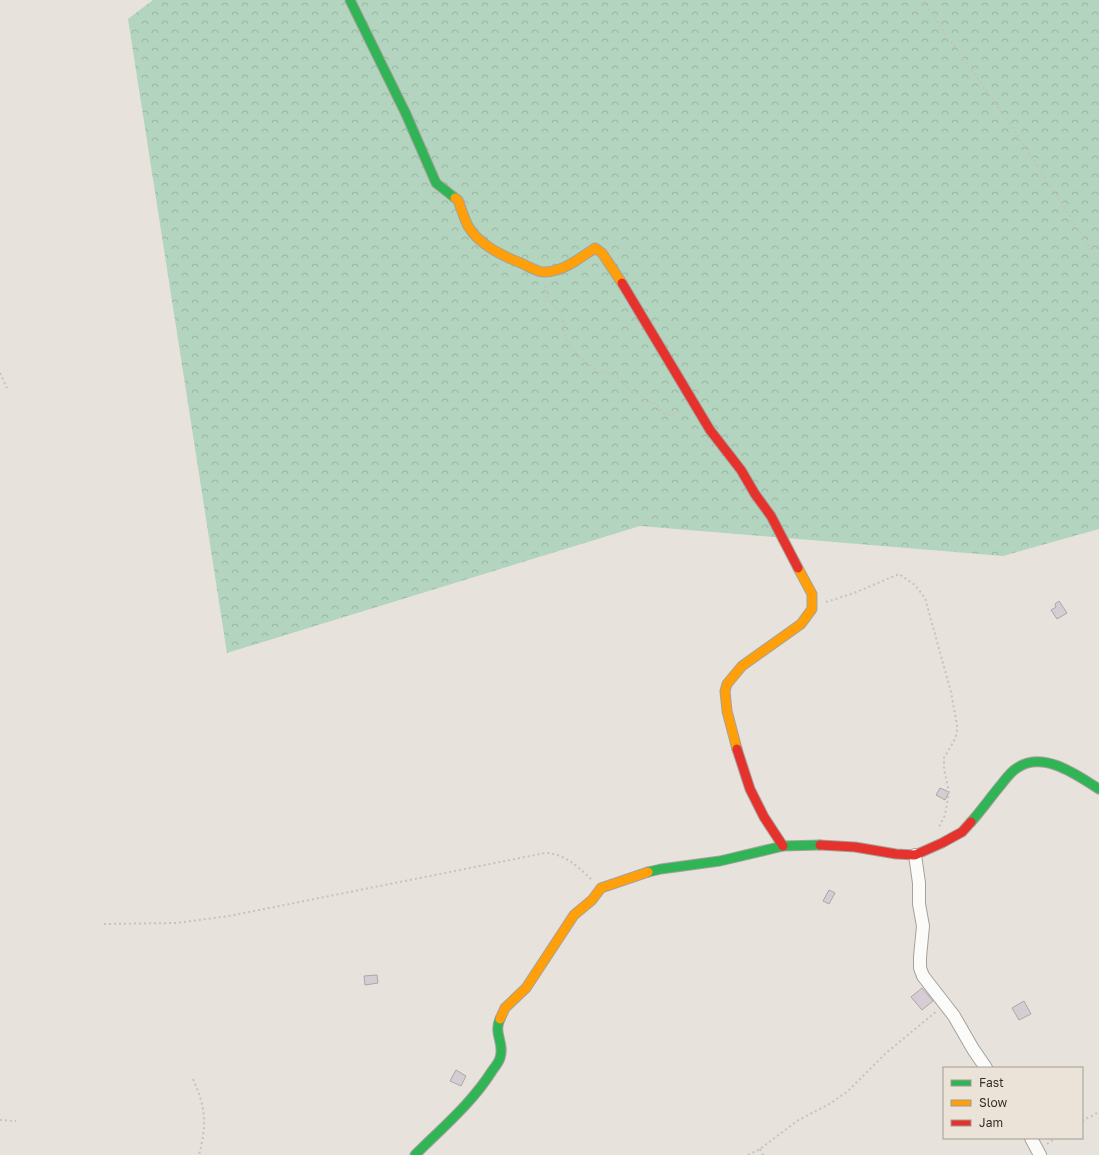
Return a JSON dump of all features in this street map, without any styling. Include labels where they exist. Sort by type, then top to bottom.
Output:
[{"type":"street","points":[[350,0],[406,114],[436,183],[458,200],[468,226],[480,241],[508,258],[541,272],[561,268],[576,261],[595,248],[600,250],[619,278],[710,430],[741,470],[755,494],[771,516],[812,594],[814,603],[812,609],[801,624],[742,666],[727,684],[725,692],[732,734],[750,789],[764,817],[783,846]]},
{"type":"street","points":[[415,1155],[429,1143],[486,1081],[500,1059],[502,1049],[497,1031],[498,1021],[503,1011],[511,1001],[526,988],[574,916],[592,900],[601,888],[654,871],[720,861],[783,846],[810,845],[855,847],[896,854],[915,855],[962,832],[1007,777],[1016,768],[1024,764],[1042,762],[1055,765],[1069,770],[1099,789]]},
{"type":"street","points":[[915,855],[919,883],[919,904],[923,926],[920,968],[923,976],[945,1005],[985,1067]]},
{"type":"street","points":[[1032,1139],[1040,1155]]},
{"type":"path","points":[[923,0],[1031,157],[1099,262]]},
{"type":"path","points":[[541,272],[547,298],[563,317],[564,332],[576,354],[598,371],[616,376],[630,390],[658,406],[663,413],[672,415],[695,404]]},
{"type":"path","points":[[0,373],[7,388]]},
{"type":"path","points":[[812,609],[826,602],[854,593],[899,574],[915,585],[922,594],[944,663],[957,725],[955,739],[944,758],[944,769],[949,792],[945,814],[938,830]]},
{"type":"path","points":[[104,924],[176,923],[229,916],[545,853],[561,855],[573,863],[601,888]]},
{"type":"path","points":[[748,1155],[797,1121],[831,1103],[848,1091],[886,1054],[945,1005]]},
{"type":"path","points":[[193,1079],[204,1109],[204,1132],[199,1155]]},
{"type":"path","points":[[1083,1120],[1099,1112]]},
{"type":"path","points":[[0,1120],[16,1121]]},
{"type":"path","points":[[760,1148],[763,1155]]},
{"type":"green space","points":[[153,0],[1099,0],[1099,529],[1003,556],[640,526],[227,653],[128,19]]},
{"type":"building","points":[[1059,601],[1067,613],[1057,619],[1051,610],[1056,607],[1055,604]]},
{"type":"building","points":[[940,788],[949,792],[945,800],[936,795]]},
{"type":"building","points":[[829,890],[835,893],[829,904],[823,901]]},
{"type":"building","points":[[377,975],[378,983],[365,985],[364,976]]},
{"type":"building","points":[[922,988],[933,1001],[922,1010],[911,997]]},
{"type":"building","points":[[1024,1001],[1031,1014],[1019,1020],[1012,1008]]},
{"type":"building","points":[[456,1070],[466,1076],[461,1086],[450,1081]]},
{"type":"traffic: fast","points":[[350,0],[406,114],[436,183],[455,198]]},
{"type":"traffic: fast","points":[[971,822],[1010,774],[1017,768],[1027,763],[1038,762],[1060,766],[1099,789]]},
{"type":"traffic: fast","points":[[648,872],[720,861],[783,846],[820,845]]},
{"type":"traffic: fast","points":[[415,1155],[466,1105],[498,1063],[501,1053],[498,1034],[498,1024],[500,1019]]},
{"type":"traffic: slow","points":[[455,198],[458,200],[468,226],[473,233],[478,239],[492,249],[537,271],[546,272],[565,267],[595,248],[602,253],[622,283]]},
{"type":"traffic: slow","points":[[737,749],[727,711],[725,691],[727,684],[742,666],[801,624],[812,609],[812,594],[798,568]]},
{"type":"traffic: slow","points":[[500,1019],[505,1008],[526,988],[574,915],[592,900],[601,888],[648,872]]},
{"type":"traffic: jam","points":[[622,283],[710,430],[741,470],[755,494],[771,516],[798,568]]},
{"type":"traffic: jam","points":[[737,749],[750,789],[764,817],[783,846]]},
{"type":"traffic: jam","points":[[820,845],[855,847],[896,854],[915,855],[962,832],[971,822]]}]
